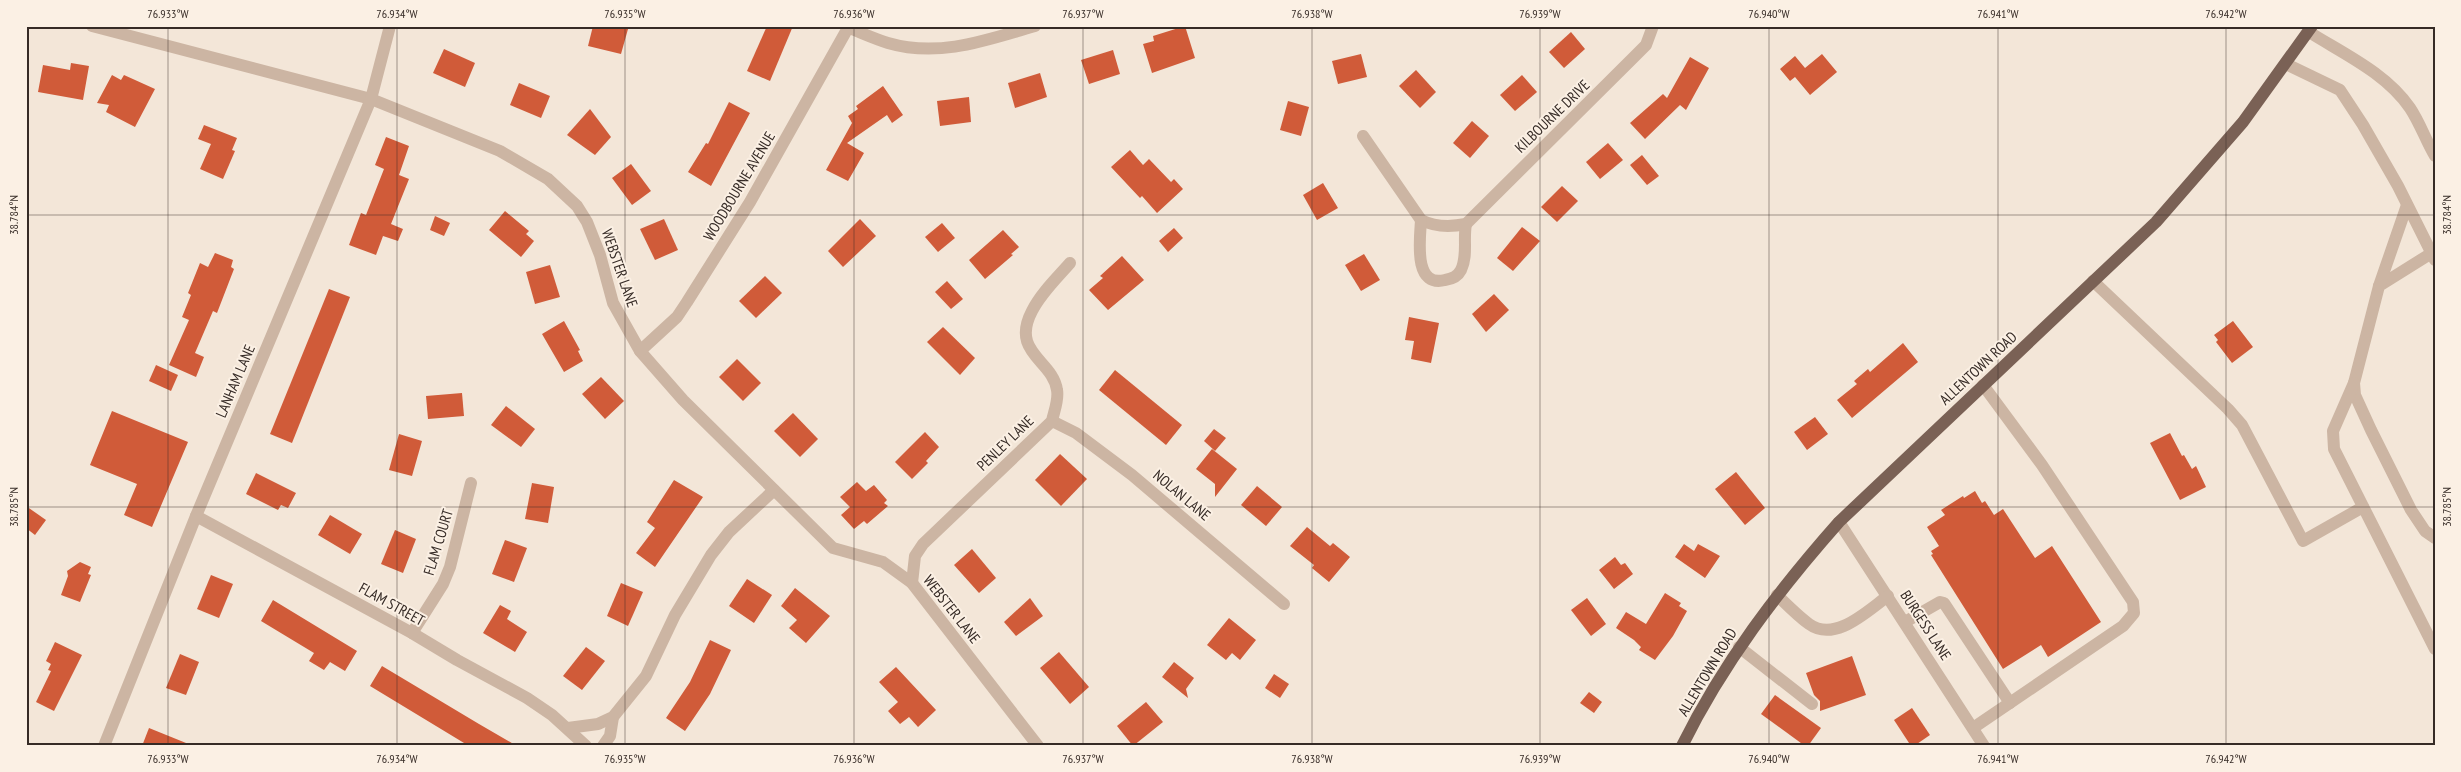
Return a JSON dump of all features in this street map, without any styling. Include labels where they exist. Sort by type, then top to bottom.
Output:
[{"type":"main road","name":"ALLENTOWN ROAD","points":[[1682,746],[1739,647],[1777,596],[1839,522],[2156,222],[2243,122],[2310,29]]},
{"type":"street","name":"WEBSTER LANE","points":[[92,26],[370,99],[500,151],[529,167],[564,193],[587,222],[600,255],[613,303],[640,351],[683,400],[833,548],[883,562],[912,583],[1038,746]]},
{"type":"street","name":"LANHAM LANE","points":[[104,746],[196,516],[370,99],[390,26]]},
{"type":"street","points":[[849,27],[887,43],[927,49],[970,45],[1035,26]]},
{"type":"street","name":"KILBOURNE DRIVE","points":[[1466,224],[1646,45],[1653,26]]},
{"type":"street","name":"WOODBOURNE AVENUE","points":[[640,351],[677,317],[688,302],[750,202],[849,27]]},
{"type":"street","points":[[2310,29],[2374,72],[2392,87],[2411,109],[2435,156]]},
{"type":"street","points":[[2286,64],[2340,90],[2364,125],[2434,255],[2379,286]]},
{"type":"street","points":[[1363,136],[1421,220],[1427,224],[1452,227],[1466,224],[1464,261],[1460,271],[1454,278],[1435,281],[1423,272],[1420,258],[1421,220]]},
{"type":"street","points":[[2407,205],[2379,286],[2354,383],[2333,431],[2334,449],[2435,649]]},
{"type":"street","name":"PENLEY LANE","points":[[912,583],[915,556],[922,544],[1052,421],[1056,403],[1056,385],[1028,346],[1027,325],[1031,312],[1042,296],[1070,263]]},
{"type":"street","points":[[2093,281],[2228,409],[2242,426],[2303,541],[2363,507]]},
{"type":"street","points":[[2354,383],[2355,395],[2370,430],[2411,510],[2424,531],[2435,538]]},
{"type":"street","points":[[1973,728],[2123,626],[2134,613],[2133,602],[2048,473],[1983,385]]},
{"type":"street","name":"NOLAN LANE","points":[[1052,421],[1088,441],[1132,475],[1284,604]]},
{"type":"street","name":"FLAM COURT","points":[[412,633],[443,584],[450,567],[471,483]]},
{"type":"street","points":[[568,728],[598,724],[613,717],[646,676],[675,615],[711,556],[729,532],[774,490]]},
{"type":"street","name":"FLAM STREET","points":[[196,516],[412,633],[527,698],[568,728],[586,746]]},
{"type":"street","name":"BURGESS LANE","points":[[1839,522],[1984,746]]},
{"type":"street","points":[[1777,596],[1810,625],[1825,630],[1837,629],[1851,622],[1888,596]]},
{"type":"street","points":[[1905,622],[1940,602],[1944,602],[2010,703]]},
{"type":"street","points":[[1739,647],[1812,704]]},
{"type":"street","points":[[603,746],[610,736],[613,717]]},
{"type":"building","points":[[593,26],[616,26],[628,29],[621,54],[588,46]]},
{"type":"building","points":[[767,26],[793,26],[770,81],[747,71]]},
{"type":"building","points":[[1185,26],[1195,58],[1152,73],[1143,44],[1154,41],[1153,36]]},
{"type":"building","points":[[1571,32],[1585,49],[1564,68],[1549,52]]},
{"type":"building","points":[[444,49],[475,63],[465,87],[433,73]]},
{"type":"building","points":[[1113,50],[1120,74],[1089,84],[1081,60]]},
{"type":"building","points":[[1361,54],[1367,77],[1338,84],[1332,61]]},
{"type":"building","points":[[1822,54],[1837,72],[1810,95],[1795,77],[1790,81],[1780,69],[1795,56],[1805,68]]},
{"type":"building","points":[[1690,57],[1709,68],[1686,110],[1680,105],[1645,139],[1630,123],[1663,94],[1667,98]]},
{"type":"building","points":[[71,63],[89,66],[83,100],[38,92],[43,65],[70,70]]},
{"type":"building","points":[[1416,70],[1436,92],[1420,108],[1399,86]]},
{"type":"building","points":[[1040,73],[1047,97],[1015,108],[1008,83]]},
{"type":"building","points":[[112,75],[121,80],[124,75],[155,89],[135,127],[106,112],[109,105],[97,103]]},
{"type":"building","points":[[1522,75],[1537,92],[1515,111],[1500,95]]},
{"type":"building","points":[[519,83],[550,96],[541,118],[510,105]]},
{"type":"building","points":[[883,86],[903,115],[892,123],[887,115],[847,143],[864,153],[848,181],[826,170],[852,123],[848,116],[858,109],[856,106]]},
{"type":"building","points":[[969,97],[971,122],[940,126],[937,101]]},
{"type":"building","points":[[1288,101],[1309,107],[1301,136],[1280,130]]},
{"type":"building","points":[[729,102],[750,113],[711,186],[688,172],[706,143],[708,144]]},
{"type":"building","points":[[590,109],[611,137],[595,155],[567,135]]},
{"type":"building","points":[[1472,121],[1489,136],[1470,158],[1453,143]]},
{"type":"building","points":[[204,125],[237,138],[232,150],[235,151],[223,179],[200,169],[211,144],[198,139]]},
{"type":"building","points":[[386,137],[409,146],[399,175],[409,179],[391,224],[403,229],[398,241],[383,236],[376,255],[349,245],[361,213],[366,215],[384,169],[375,165]]},
{"type":"building","points":[[1608,143],[1623,160],[1600,179],[1586,162]]},
{"type":"building","points":[[1130,150],[1143,165],[1149,159],[1171,182],[1174,179],[1183,189],[1157,213],[1111,167]]},
{"type":"building","points":[[1642,155],[1659,176],[1647,185],[1630,165]]},
{"type":"building","points":[[631,164],[651,191],[632,205],[612,178]]},
{"type":"building","points":[[1323,183],[1338,208],[1317,220],[1303,195]]},
{"type":"building","points":[[1562,186],[1578,201],[1557,222],[1541,207]]},
{"type":"building","points":[[505,211],[529,231],[526,234],[534,241],[521,257],[489,230]]},
{"type":"building","points":[[435,216],[450,223],[444,236],[430,230]]},
{"type":"building","points":[[664,219],[678,250],[655,260],[640,229]]},
{"type":"building","points":[[860,219],[876,236],[843,267],[828,251]]},
{"type":"building","points":[[942,223],[955,238],[938,252],[925,237]]},
{"type":"building","points":[[1522,227],[1540,241],[1513,271],[1497,258]]},
{"type":"building","points":[[1174,228],[1183,238],[1168,252],[1159,241]]},
{"type":"building","points":[[1003,230],[1019,247],[1011,254],[1013,255],[985,279],[969,260]]},
{"type":"building","points":[[215,253],[233,260],[231,267],[234,269],[217,313],[213,311],[195,353],[204,357],[196,377],[169,365],[189,320],[182,317],[191,295],[188,293],[200,263],[208,267]]},
{"type":"building","points":[[1364,254],[1380,280],[1361,291],[1345,265]]},
{"type":"building","points":[[1122,256],[1144,280],[1108,310],[1089,290],[1103,278],[1100,276]]},
{"type":"building","points":[[550,265],[560,297],[535,304],[526,272]]},
{"type":"building","points":[[765,276],[782,293],[756,318],[739,301]]},
{"type":"building","points":[[947,281],[963,299],[951,309],[935,292]]},
{"type":"building","points":[[329,289],[350,297],[292,443],[270,434]]},
{"type":"building","points":[[1494,294],[1509,310],[1486,332],[1472,314]]},
{"type":"building","points":[[1409,317],[1439,323],[1431,363],[1411,359],[1414,341],[1405,340]]},
{"type":"building","points":[[564,321],[580,350],[578,351],[583,361],[564,372],[542,334]]},
{"type":"building","points":[[2233,321],[2253,347],[2232,363],[2216,342],[2218,340],[2214,335]]},
{"type":"building","points":[[943,327],[975,358],[960,375],[927,342]]},
{"type":"building","points":[[1903,343],[1918,362],[1852,418],[1837,400],[1857,384],[1854,381],[1868,369],[1870,372]]},
{"type":"building","points":[[737,359],[761,383],[743,401],[719,377]]},
{"type":"building","points":[[156,365],[178,375],[171,391],[149,381]]},
{"type":"building","points":[[1115,370],[1182,425],[1166,445],[1099,390]]},
{"type":"building","points":[[601,377],[624,401],[605,419],[582,394]]},
{"type":"building","points":[[462,393],[464,416],[428,419],[426,396]]},
{"type":"building","points":[[506,406],[535,429],[521,447],[491,425]]},
{"type":"building","points":[[112,411],[188,442],[152,527],[124,515],[137,484],[90,465]]},
{"type":"building","points":[[793,413],[818,439],[800,457],[774,431]]},
{"type":"building","points":[[1815,417],[1828,434],[1807,450],[1794,432]]},
{"type":"building","points":[[1214,429],[1226,438],[1215,451],[1204,441]]},
{"type":"building","points":[[925,432],[939,447],[926,461],[928,463],[912,479],[895,462]]},
{"type":"building","points":[[2170,433],[2182,456],[2184,455],[2192,469],[2196,466],[2206,487],[2180,500],[2150,443]]},
{"type":"building","points":[[399,434],[422,441],[412,476],[389,470]]},
{"type":"building","points":[[1212,449],[1237,469],[1215,497],[1215,484],[1196,469]]},
{"type":"building","points":[[1060,454],[1087,479],[1061,506],[1035,480]]},
{"type":"building","points":[[1736,472],[1765,508],[1745,525],[1715,489]]},
{"type":"building","points":[[256,473],[296,493],[288,508],[281,505],[278,510],[246,494]]},
{"type":"building","points":[[674,480],[703,497],[655,567],[636,553],[655,528],[647,522]]},
{"type":"building","points":[[857,482],[866,491],[874,485],[887,500],[884,503],[888,506],[867,524],[864,521],[854,529],[841,515],[850,507],[840,497]]},
{"type":"building","points":[[532,483],[554,487],[548,523],[525,519]]},
{"type":"building","points":[[1257,486],[1282,507],[1266,526],[1241,505]]},
{"type":"building","points":[[1975,491],[1982,503],[1985,501],[1994,515],[2003,509],[2035,558],[2052,546],[2101,622],[2048,657],[2041,645],[2003,669],[1931,555],[1933,554],[1931,551],[1939,546],[1927,527],[1945,515],[1941,510]]},
{"type":"building","points":[[26,506],[46,520],[35,535],[26,528]]},
{"type":"building","points":[[330,515],[362,534],[350,554],[318,535]]},
{"type":"building","points":[[1307,527],[1330,546],[1333,543],[1350,557],[1329,582],[1312,568],[1314,565],[1290,546]]},
{"type":"building","points":[[395,530],[416,539],[403,573],[381,564]]},
{"type":"building","points":[[505,540],[527,548],[514,582],[492,574]]},
{"type":"building","points":[[1684,544],[1694,551],[1698,544],[1720,556],[1705,578],[1675,557]]},
{"type":"building","points":[[972,549],[996,578],[979,593],[954,565]]},
{"type":"building","points":[[1615,557],[1621,565],[1625,563],[1633,574],[1614,589],[1599,570]]},
{"type":"building","points":[[80,562],[91,567],[88,574],[91,575],[80,602],[61,595],[68,576],[67,571]]},
{"type":"building","points":[[211,575],[233,584],[219,618],[197,609]]},
{"type":"building","points":[[747,579],[772,595],[754,623],[729,606]]},
{"type":"building","points":[[621,583],[643,592],[628,626],[607,616]]},
{"type":"building","points":[[795,588],[830,616],[806,643],[789,628],[797,620],[781,606]]},
{"type":"building","points":[[1665,593],[1681,603],[1679,606],[1687,611],[1673,636],[1655,660],[1639,650],[1641,647],[1634,640],[1616,628],[1626,612],[1646,624]]},
{"type":"building","points":[[1030,598],[1043,616],[1016,636],[1004,622]]},
{"type":"building","points":[[1587,598],[1606,624],[1591,636],[1571,610]]},
{"type":"building","points":[[273,600],[357,651],[345,671],[330,662],[324,670],[309,661],[314,653],[261,621]]},
{"type":"building","points":[[500,605],[511,611],[507,619],[527,632],[515,652],[483,633]]},
{"type":"building","points":[[1229,618],[1256,640],[1240,660],[1232,653],[1226,660],[1207,645]]},
{"type":"building","points":[[710,640],[731,650],[710,694],[685,731],[666,718],[690,682]]},
{"type":"building","points":[[55,642],[82,655],[54,711],[36,702],[51,671],[48,670],[51,664],[46,661]]},
{"type":"building","points":[[586,647],[605,661],[582,690],[563,676]]},
{"type":"building","points":[[1059,652],[1089,687],[1070,704],[1040,668]]},
{"type":"building","points":[[180,654],[199,662],[186,695],[166,688]]},
{"type":"building","points":[[1852,656],[1866,695],[1820,711],[1820,701],[1814,695],[1806,673]]},
{"type":"building","points":[[1174,662],[1194,678],[1186,689],[1188,698],[1162,677]]},
{"type":"building","points":[[382,666],[517,746],[469,746],[370,686]]},
{"type":"building","points":[[896,667],[936,710],[918,727],[909,717],[900,724],[888,711],[898,702],[879,682]]},
{"type":"building","points":[[1274,674],[1289,684],[1280,698],[1265,688]]},
{"type":"building","points":[[1589,692],[1602,702],[1594,713],[1580,703]]},
{"type":"building","points":[[1775,695],[1821,728],[1808,746],[1805,746],[1761,714]]},
{"type":"building","points":[[1146,702],[1163,722],[1133,746],[1117,726]]},
{"type":"building","points":[[1912,708],[1930,735],[1914,746],[1911,746],[1894,720]]},
{"type":"building","points":[[149,728],[191,745],[191,746],[142,746]]}]
